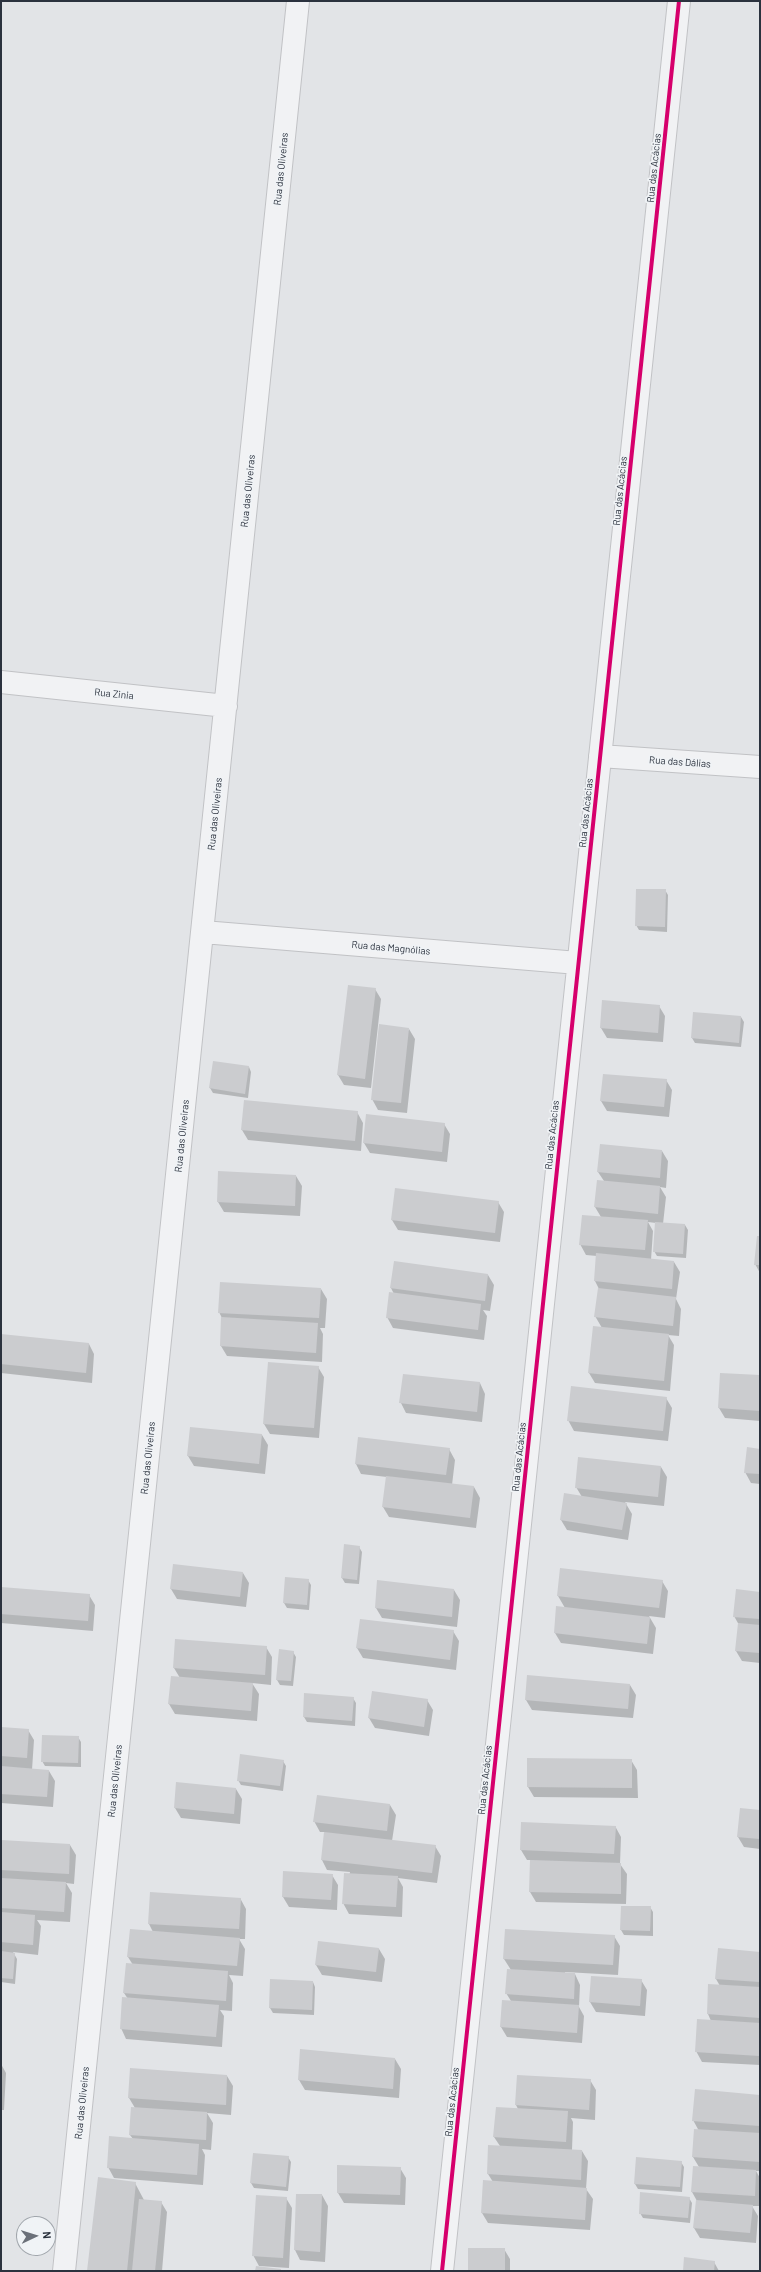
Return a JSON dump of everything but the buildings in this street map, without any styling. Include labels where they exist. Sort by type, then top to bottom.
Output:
[{"type":"street","name":"Rua das Oliveiras","points":[[64,2271],[298,1]]},
{"type":"street","name":"Rua das Acácias","points":[[442,2271],[679,1]]},
{"type":"street","name":"Rua Zinia","points":[[1,682],[226,706]]},
{"type":"street","name":"Rua das Dálias","points":[[600,756],[760,767]]},
{"type":"street","name":"Rua das Magnólias","points":[[203,932],[578,963]]},
{"type":"cycle path","points":[[442,2271],[679,1]]}]
